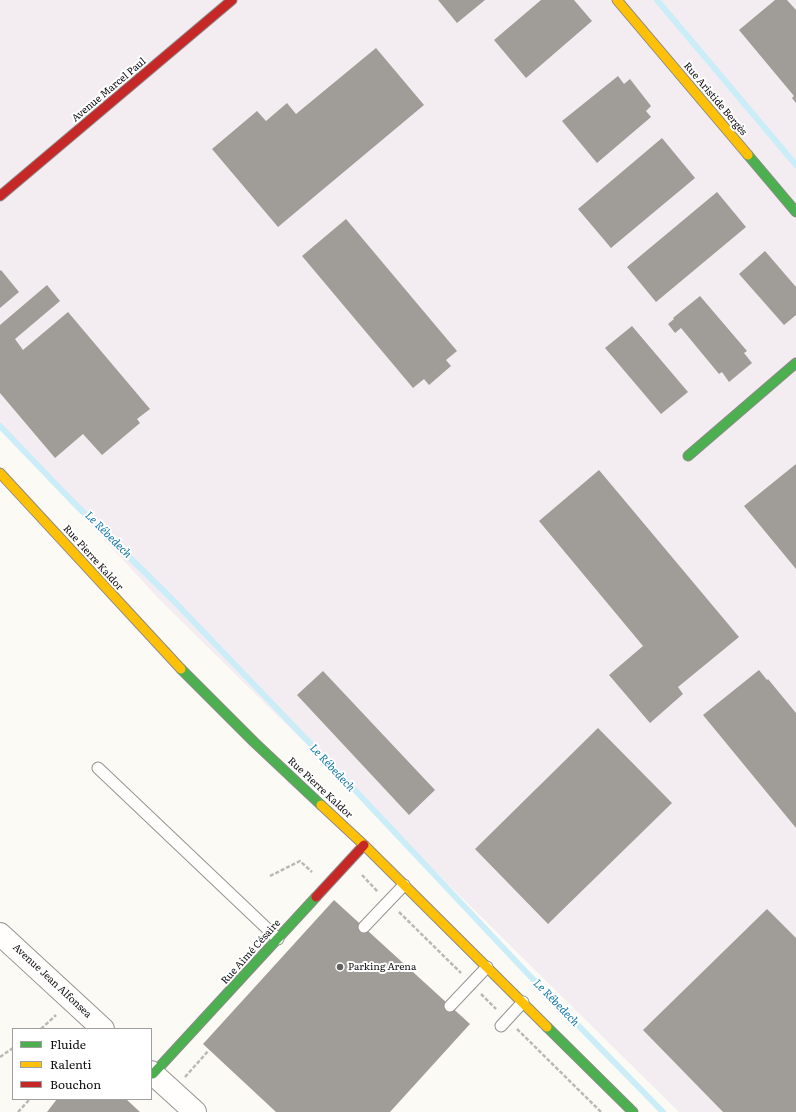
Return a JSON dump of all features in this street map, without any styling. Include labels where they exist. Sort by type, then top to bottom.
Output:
[{"type":"street","name":"Avenue Marcel Paul","points":[[0,196],[232,0]]},
{"type":"street","name":"Rue Aristide Bergès","points":[[617,0],[796,212]]},
{"type":"street","points":[[688,456],[796,363]]},
{"type":"street","name":"Rue Pierre Kaldor","points":[[0,473],[188,677],[254,742],[364,845],[633,1112]]},
{"type":"street","name":"Rue Aimé Césaire","points":[[152,1073],[364,845]]},
{"type":"street","name":"Avenue Jean Alfonsea","points":[[0,934],[102,1028]]},
{"type":"street","points":[[152,1073],[196,1112]]},
{"type":"lane","points":[[98,768],[278,939]]},
{"type":"lane","points":[[364,927],[404,885]]},
{"type":"lane","points":[[450,1006],[488,967]]},
{"type":"lane","points":[[501,1026],[523,1002]]},
{"type":"path","points":[[270,876],[300,862],[314,874]]},
{"type":"path","points":[[41,1028],[56,1015]]},
{"type":"path","points":[[0,1057],[12,1049]]},
{"type":"path","points":[[184,1077],[209,1050]]},
{"type":"path","points":[[18,1112],[29,1100]]},
{"type":"shaded area","points":[[0,0],[796,0],[796,1112],[679,1112],[158,598],[0,426]]},
{"type":"building","points":[[438,0],[485,0],[457,23]]},
{"type":"building","points":[[541,0],[574,0],[592,21],[526,78],[494,40]]},
{"type":"building","points":[[775,0],[787,0],[796,10],[796,103],[792,98],[794,96],[739,30]]},
{"type":"building","points":[[376,48],[424,105],[278,227],[212,149],[257,111],[266,121],[287,103],[296,114]]},
{"type":"building","points":[[618,76],[624,84],[630,79],[651,106],[646,111],[651,117],[597,163],[562,121]]},
{"type":"building","points":[[662,138],[695,178],[611,248],[578,209]]},
{"type":"building","points":[[717,192],[746,227],[656,302],[627,267]]},
{"type":"building","points":[[346,219],[457,351],[446,360],[451,366],[429,385],[424,379],[413,388],[302,256]]},
{"type":"building","points":[[765,251],[796,287],[796,315],[784,325],[739,274]]},
{"type":"building","points":[[1,270],[19,292],[0,308],[0,271]]},
{"type":"building","points":[[47,285],[60,301],[15,339],[23,350],[68,312],[150,409],[137,419],[140,423],[102,455],[83,434],[55,458],[0,393],[0,325]]},
{"type":"building","points":[[700,296],[747,351],[744,353],[752,363],[729,382],[722,372],[719,374],[681,328],[675,333],[668,324],[674,319],[673,318]]},
{"type":"building","points":[[632,326],[688,392],[661,414],[605,348]]},
{"type":"building","points":[[796,464],[796,569],[744,506]]},
{"type":"building","points":[[599,470],[739,637],[678,687],[683,694],[650,723],[609,675],[643,646],[539,521]]},
{"type":"building","points":[[759,670],[796,713],[796,828],[703,715]]},
{"type":"building","points":[[323,671],[435,790],[409,815],[297,695]]},
{"type":"building","points":[[598,728],[672,803],[548,924],[475,849]]},
{"type":"building","name":"Parking Arena","points":[[334,900],[470,1024],[390,1112],[276,1112],[203,1044]]},
{"type":"building","points":[[767,909],[796,938],[796,1112],[723,1112],[643,1030]]},
{"type":"building","points":[[56,1100],[127,1100],[140,1112],[47,1112]]},
{"type":"waterway","points":[[657,0],[796,165]]},
{"type":"waterway","name":"Le Rébedech","points":[[0,426],[71,500],[171,598],[527,973],[663,1112]]},
{"type":"traffic: fast","points":[[748,155],[796,212]]},
{"type":"traffic: fast","points":[[688,456],[796,363]]},
{"type":"traffic: fast","points":[[181,669],[254,742],[321,805]]},
{"type":"traffic: fast","points":[[153,1074],[316,897]]},
{"type":"traffic: fast","points":[[547,1027],[633,1112]]},
{"type":"traffic: slow","points":[[617,0],[748,155]]},
{"type":"traffic: slow","points":[[0,473],[181,669]]},
{"type":"traffic: slow","points":[[321,805],[364,845],[547,1027]]},
{"type":"traffic: jam","points":[[0,196],[232,0]]},
{"type":"traffic: jam","points":[[316,897],[364,845]]},
{"type":"place","name":"Parking Arena","points":[[340,967]]}]
